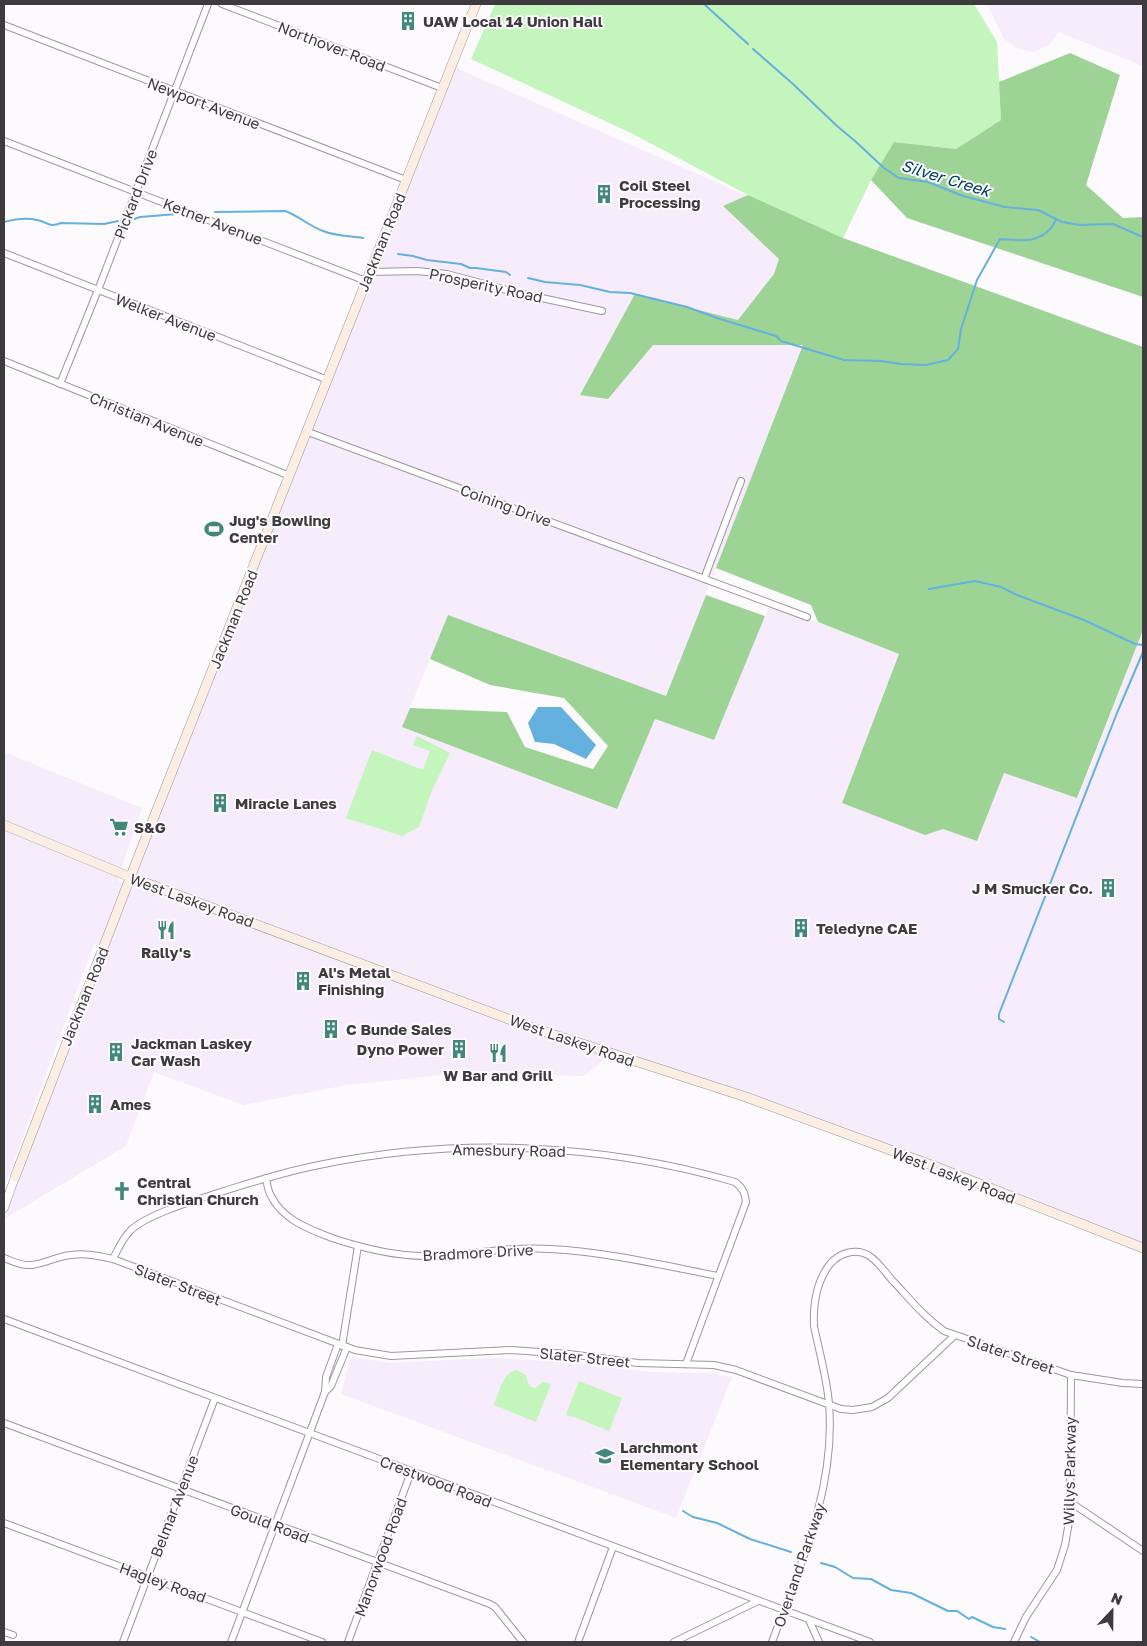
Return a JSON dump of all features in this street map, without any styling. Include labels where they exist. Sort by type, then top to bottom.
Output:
[{"type":"main road","name":"Jackman Road","points":[[15,1176],[130,878],[476,4]]},
{"type":"main road","name":"West Laskey Road","points":[[4,825],[130,878],[537,1029],[746,1097],[934,1166],[1143,1248]]},
{"type":"street","name":"Pickard Drive","points":[[60,384],[208,4]]},
{"type":"street","name":"Northover Road","points":[[222,4],[442,88]]},
{"type":"street","name":"Newport Avenue","points":[[4,25],[406,180]]},
{"type":"street","name":"Ketner Avenue","points":[[4,140],[135,192],[367,276]]},
{"type":"street","name":"Welker Avenue","points":[[4,254],[328,380]]},
{"type":"street","name":"Prosperity Road","points":[[367,276],[417,271],[447,274],[514,292],[602,311]]},
{"type":"street","name":"Christian Avenue","points":[[4,361],[290,476]]},
{"type":"street","name":"Coining Drive","points":[[308,432],[807,617]]},
{"type":"street","points":[[704,579],[741,481]]},
{"type":"street","name":"Amesbury Road","points":[[113,1260],[123,1239],[138,1224],[177,1208],[266,1178],[319,1165],[372,1156],[474,1147],[572,1151],[658,1163],[735,1182],[741,1186],[745,1194],[746,1202],[686,1364]]},
{"type":"street","name":"Jackman Road","points":[[4,1208],[15,1176]]},
{"type":"street","name":"Bradmore Drive","points":[[266,1178],[271,1196],[295,1222],[313,1231],[358,1246],[394,1254],[424,1256],[508,1249],[575,1250],[718,1276]]},
{"type":"street","points":[[231,1642],[325,1392],[331,1386],[342,1346],[358,1246]]},
{"type":"street","name":"Overland Parkway","points":[[772,1642],[810,1539],[822,1498],[828,1444],[829,1404],[814,1326],[814,1314],[815,1298],[824,1274],[832,1262],[840,1256],[857,1252],[868,1255],[878,1263],[926,1318],[944,1330],[956,1335]]},
{"type":"street","name":"Slater Street","points":[[4,1258],[18,1264],[31,1265],[55,1257],[73,1254],[94,1255],[113,1260],[355,1350],[391,1356],[511,1350],[638,1362],[714,1365],[731,1368],[848,1410],[860,1410],[878,1404],[888,1398],[956,1335],[1071,1375],[1143,1384]]},
{"type":"street","name":"Crestwood Road","points":[[4,1319],[870,1642]]},
{"type":"street","name":"Willys Parkway","points":[[1014,1642],[1026,1617],[1050,1582],[1061,1559],[1069,1530],[1071,1375]]},
{"type":"street","name":"Belmar Avenue","points":[[124,1642],[215,1398]]},
{"type":"street","name":"Gould Road","points":[[4,1423],[490,1604],[523,1642]]},
{"type":"street","name":"Manorwood Road","points":[[348,1642],[411,1472]]},
{"type":"street","points":[[1070,1502],[1143,1551]]},
{"type":"street","name":"Hagley Road","points":[[4,1523],[322,1642]]},
{"type":"street","points":[[578,1642],[613,1547]]},
{"type":"street","points":[[674,1642],[758,1601]]},
{"type":"street","points":[[809,1620],[819,1642]]},
{"type":"street","points":[[4,1632],[13,1635]]},
{"type":"shaded area","points":[[987,4],[1143,4],[1143,66],[1059,32],[1049,45],[1034,52],[1018,49],[1004,39]]},
{"type":"shaded area","points":[[452,64],[463,71],[843,238],[804,345],[666,696],[448,615],[402,727],[616,809],[655,719],[714,740],[770,604],[900,654],[943,829],[977,841],[1004,772],[1078,798],[1143,630],[1143,1248],[956,1175],[611,1054],[584,1076],[461,1073],[347,1085],[243,1105],[154,1072],[126,1146],[4,1219],[4,1208],[103,947],[94,944],[4,1188],[4,752],[142,808],[117,881],[127,885]]},
{"type":"shaded area","name":"Larchmont Elementary School","points":[[350,1358],[390,1363],[488,1358],[516,1359],[651,1372],[707,1373],[732,1377],[676,1518],[341,1394]]},
{"type":"green space","points":[[495,4],[974,4],[997,42],[1001,120],[956,149],[894,142],[871,180],[843,238],[748,195],[631,133],[471,59]]},
{"type":"green space","points":[[1070,53],[1120,75],[1086,185],[1123,218],[1143,217],[1143,297],[907,218],[871,180],[894,142],[956,149],[1001,120],[999,82]]},
{"type":"green space","points":[[748,195],[843,238],[1143,347],[1143,630],[1077,798],[1004,773],[977,841],[943,829],[925,835],[842,803],[899,654],[818,622],[811,605],[716,568],[803,345],[653,345],[608,399],[580,395],[635,294],[738,320],[774,274],[779,259],[723,206]]},
{"type":"green space","points":[[706,595],[765,616],[714,740],[655,719],[617,809],[402,727],[410,708],[507,712],[525,747],[593,769],[608,746],[564,698],[490,685],[430,659],[448,615],[666,696]]},
{"type":"green space","points":[[417,736],[450,753],[432,790],[419,827],[402,836],[346,818],[372,750],[423,770],[430,751],[413,745]]},
{"type":"green space","points":[[516,1370],[526,1375],[529,1386],[535,1388],[543,1382],[551,1384],[536,1422],[494,1405],[504,1379]]},
{"type":"green space","points":[[579,1381],[622,1398],[609,1431],[566,1415]]},
{"type":"water","points":[[538,707],[561,707],[596,745],[586,759],[554,744],[535,742],[528,723]]},
{"type":"waterway","name":"Silver Creek","points":[[704,4],[748,44]]},
{"type":"waterway","name":"Silver Creek","points":[[753,49],[884,168],[899,178],[928,182],[963,196],[1005,207],[1038,210],[1062,222],[1080,225],[1113,224],[1143,237]]},
{"type":"waterway","points":[[215,212],[285,211],[328,233],[363,238]]},
{"type":"waterway","points":[[134,219],[177,214]]},
{"type":"waterway","points":[[4,222],[16,219],[29,219],[53,225],[61,223],[104,224],[118,221]]},
{"type":"waterway","points":[[528,278],[545,282],[580,285],[610,292],[630,293],[687,307],[776,336],[781,341],[844,360],[926,365],[948,360],[958,349],[961,329],[977,280],[1000,239],[1025,240],[1039,237],[1046,233],[1056,220]]},
{"type":"waterway","points":[[398,254],[461,264],[470,268],[506,272],[510,275]]},
{"type":"waterway","points":[[929,589],[975,581],[1001,587],[1017,595],[1084,620],[1135,644],[1143,645]]},
{"type":"waterway","points":[[1004,1022],[999,1019],[999,1014],[1117,713],[1143,652]]},
{"type":"waterway","points":[[683,1511],[693,1517],[717,1523],[750,1539],[791,1552]]},
{"type":"waterway","points":[[821,1563],[835,1567],[853,1578],[871,1579],[891,1590],[911,1593],[948,1611],[957,1611],[969,1619],[972,1617],[993,1627],[1005,1629]]},
{"type":"waterway","points":[[1031,1637],[1040,1642]]},
{"type":"place","name":"UAW Local 14 Union Hall","points":[[408,21]]},
{"type":"place","name":"Coil Steel Processing","points":[[604,194]]},
{"type":"place","name":"Jug's Bowling Center","points":[[214,529]]},
{"type":"place","name":"Miracle Lanes","points":[[220,803]]},
{"type":"place","name":"S&G","points":[[119,827]]},
{"type":"place","name":"J M Smucker Co.","points":[[1108,888]]},
{"type":"place","name":"Teledyne CAE","points":[[801,928]]},
{"type":"place","name":"Rally's","points":[[166,930]]},
{"type":"place","name":"Al's Metal Finishing","points":[[303,981]]},
{"type":"place","name":"C Bunde Sales","points":[[331,1029]]},
{"type":"place","name":"Dyno Power","points":[[459,1049]]},
{"type":"place","name":"Jackman Laskey Car Wash","points":[[116,1052]]},
{"type":"place","name":"W Bar and Grill","points":[[498,1053]]},
{"type":"place","name":"Ames","points":[[95,1104]]},
{"type":"place","name":"Central Christian Church","points":[[122,1191]]},
{"type":"place","name":"Larchmont Elementary School","points":[[605,1456]]}]
